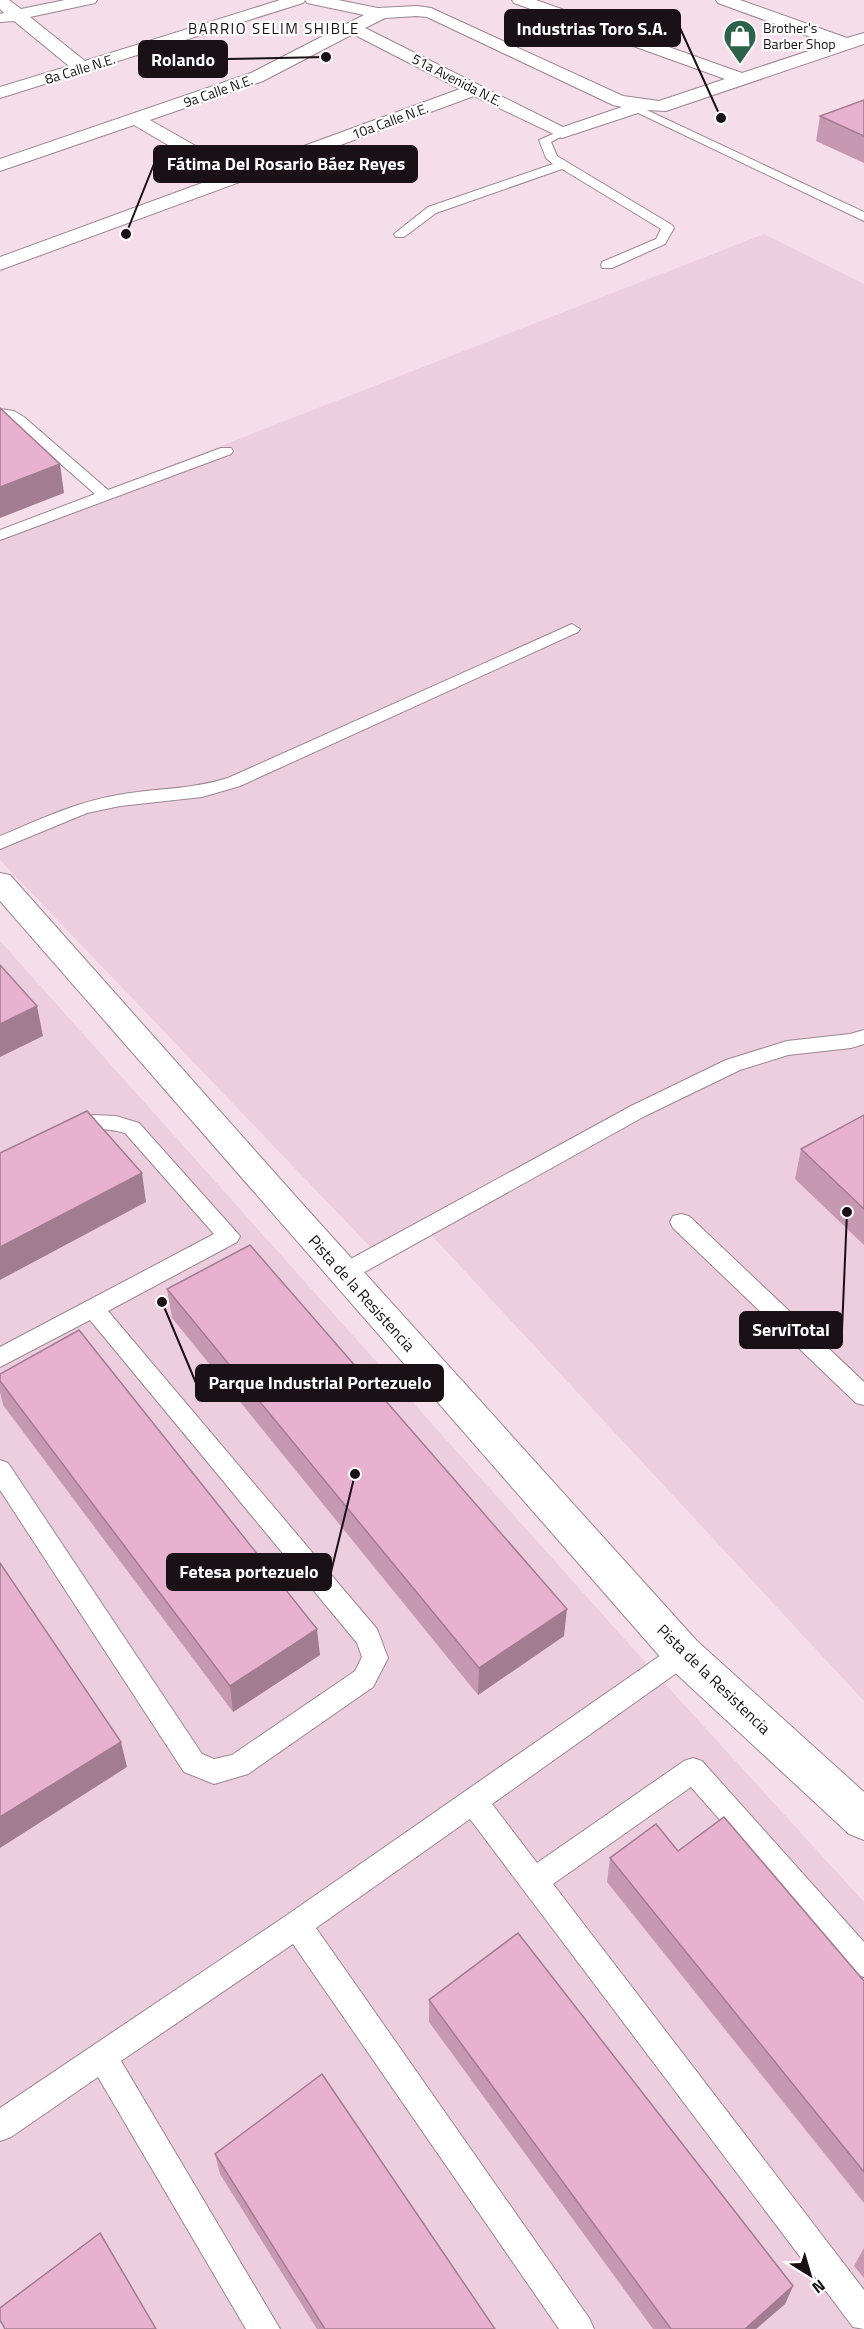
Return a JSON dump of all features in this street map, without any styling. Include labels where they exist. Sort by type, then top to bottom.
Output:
[{"type":"street","points":[[0,19],[89,0]]},
{"type":"street","name":"8a Calle N.E.","points":[[0,93],[297,0]]},
{"type":"street","points":[[313,0],[380,13],[417,11],[431,13],[619,101],[639,107],[660,107],[864,38]]},
{"type":"street","name":"9a Calle N.E.","points":[[0,165],[258,77],[380,13],[428,0]]},
{"type":"street","points":[[520,0],[741,79]]},
{"type":"street","points":[[0,1],[83,68]]},
{"type":"street","points":[[733,1],[847,44]]},
{"type":"street","name":"51a Avenida N.E.","points":[[351,27],[562,133]]},
{"type":"street","name":"10a Calle N.E.","points":[[0,264],[476,89]]},
{"type":"street","points":[[562,133],[639,107]]},
{"type":"street","points":[[136,119],[236,177]]},
{"type":"street","name":"Pista de la Resistencia","points":[[0,882],[683,1654],[864,1820]]},
{"type":"lane","points":[[639,107],[864,217]]},
{"type":"lane","points":[[562,133],[545,140],[552,158],[668,228],[661,241],[607,265]]},
{"type":"lane","points":[[400,234],[432,210],[564,164]]},
{"type":"lane","points":[[0,413],[9,414],[19,420],[106,496]]},
{"type":"lane","points":[[0,535],[226,451]]},
{"type":"lane","points":[[0,843],[82,808],[120,800],[202,792],[234,782],[572,629]]},
{"type":"lane","points":[[344,1273],[638,1110],[733,1065],[787,1048],[851,1041],[864,1037]]},
{"type":"lane","points":[[0,1358],[230,1236],[132,1128],[111,1121],[84,1123],[53,1138]]},
{"type":"lane","points":[[681,1222],[864,1396]]},
{"type":"lane","points":[[0,1470],[193,1763],[214,1772],[239,1765],[364,1679],[375,1658],[368,1637],[94,1309]]},
{"type":"lane","points":[[1,2124],[103,2058],[297,1925],[683,1654]]},
{"type":"lane","points":[[535,1881],[693,1770],[864,1963]]},
{"type":"lane","points":[[473,1801],[864,2316]]},
{"type":"lane","points":[[297,1925],[578,2329]]},
{"type":"lane","points":[[103,2058],[264,2329]]},
{"type":"shaded area","points":[[764,234],[864,284],[864,1701],[423,1226],[378,1255],[0,860],[0,532]]},
{"type":"shaded area","points":[[0,941],[646,1663],[864,1902],[864,2329],[0,2329]]},
{"type":"building","points":[[864,100],[864,136],[820,116]]},
{"type":"building","points":[[0,408],[60,464],[0,487]]},
{"type":"building","points":[[0,965],[37,1006],[0,1024]]},
{"type":"building","points":[[87,1111],[142,1173],[0,1247],[0,1153]]},
{"type":"building","points":[[864,1115],[864,1209],[801,1149]]},
{"type":"building","points":[[250,1245],[567,1609],[479,1668],[167,1289]]},
{"type":"building","points":[[79,1330],[317,1629],[230,1686],[0,1381],[0,1374]]},
{"type":"building","points":[[0,1563],[121,1742],[0,1817]]},
{"type":"building","points":[[724,1817],[864,1981],[864,2172],[610,1858],[656,1824],[678,1851]]},
{"type":"building","points":[[518,1933],[793,2286],[745,2329],[671,2329],[429,2000]]},
{"type":"building","points":[[322,2074],[495,2329],[325,2329],[215,2154]]},
{"type":"building","points":[[100,2233],[156,2329],[5,2329],[0,2320],[0,2308]]},
{"type":"place","name":"Rolando","points":[[326,57]]},
{"type":"place","name":"Brother's Barber Shop","points":[[740,65]]},
{"type":"place","name":"Industrias Toro S.A.","points":[[721,118]]},
{"type":"place","name":"Fátima Del Rosario Báez Reyes","points":[[126,234]]},
{"type":"place","name":"ServiTotal","points":[[847,1212]]},
{"type":"place","name":"Parque Industrial Portezuelo","points":[[162,1302]]},
{"type":"place","name":"Fetesa portezuelo","points":[[355,1474]]},
{"type":"district","name":"BARRIO SELIM SHIBLE","points":[[274,29]]}]
